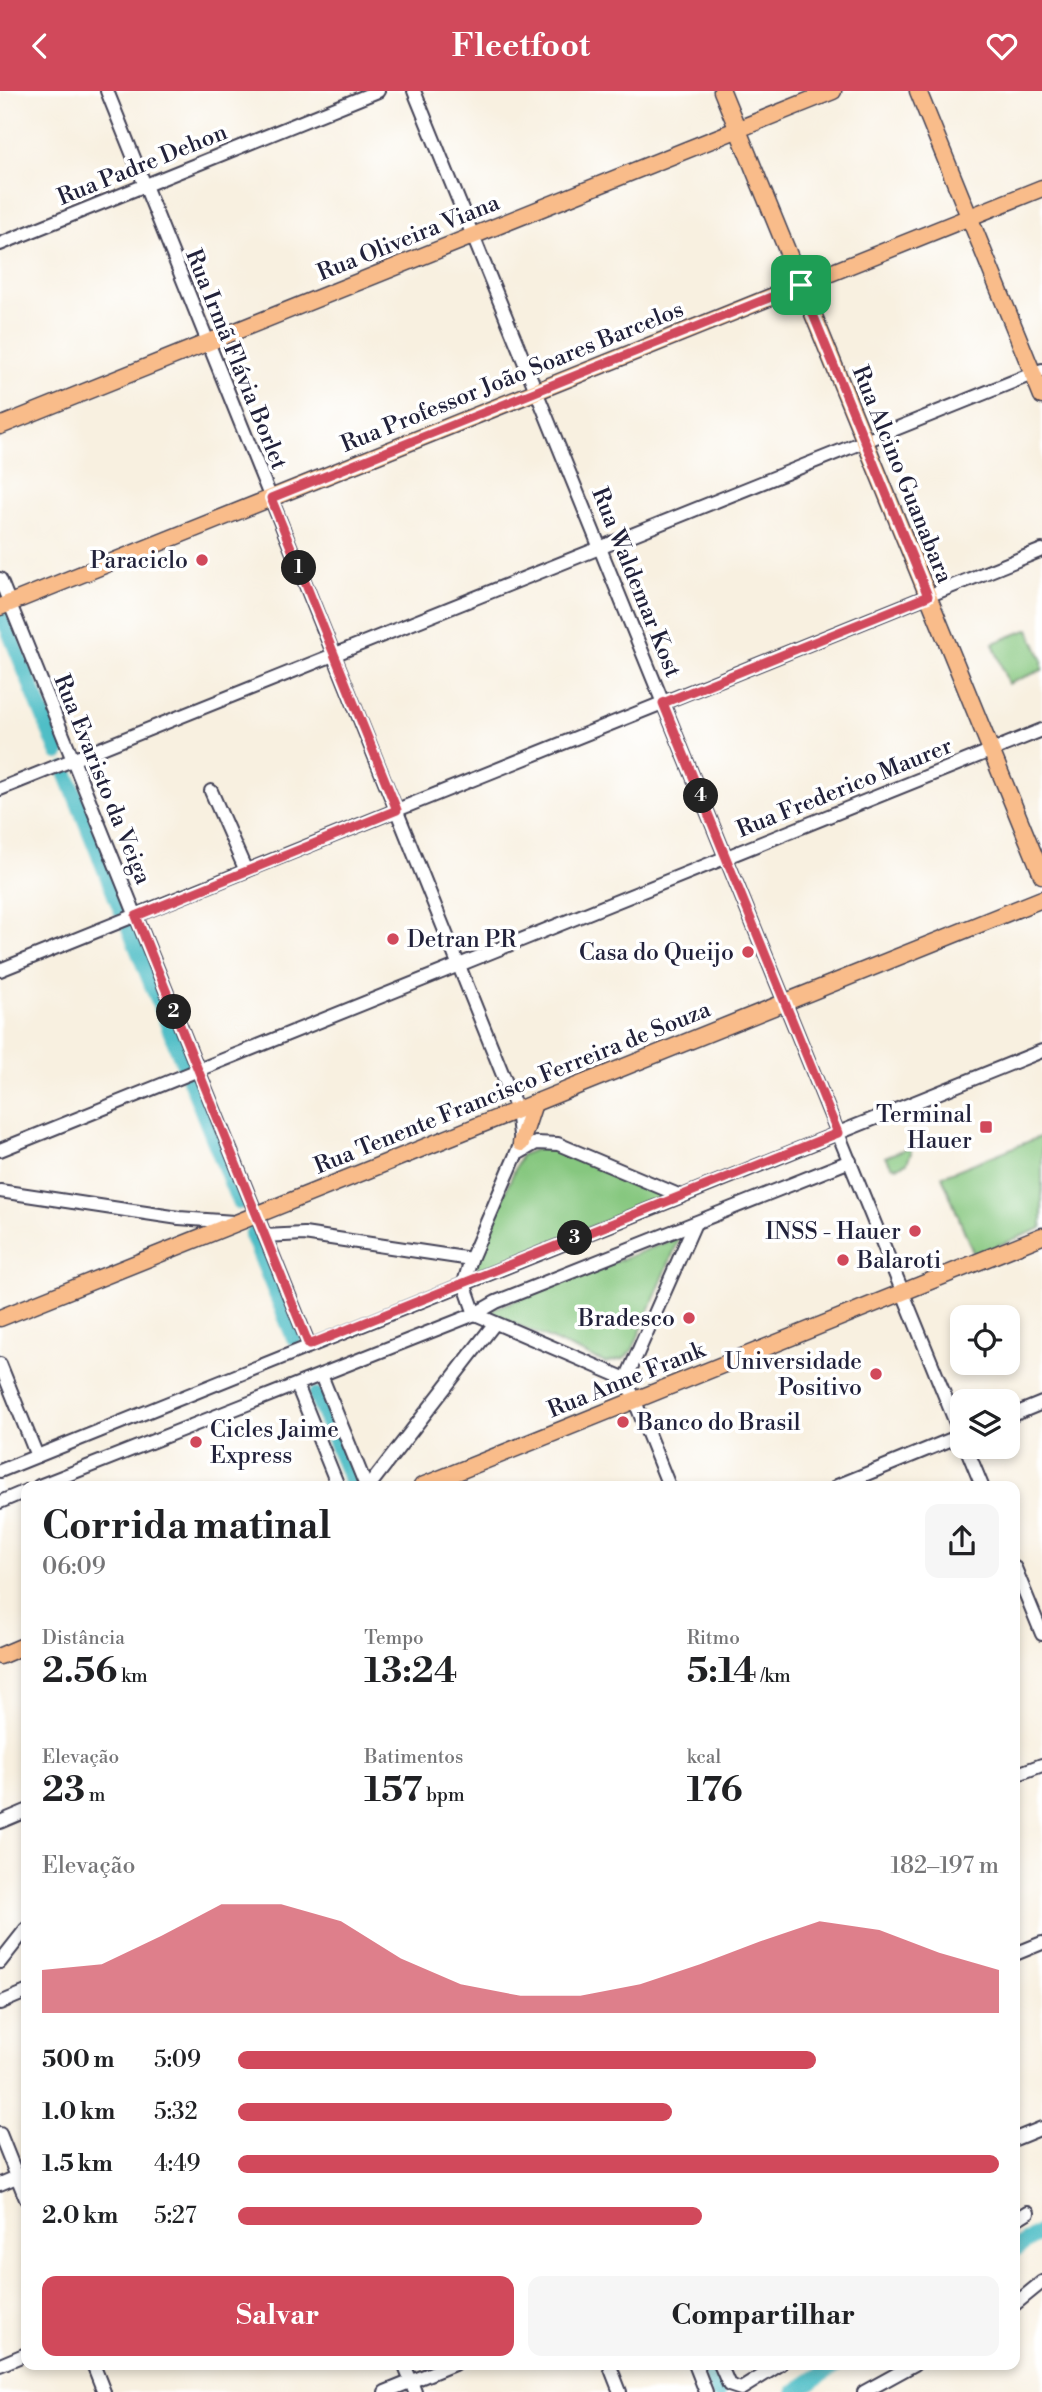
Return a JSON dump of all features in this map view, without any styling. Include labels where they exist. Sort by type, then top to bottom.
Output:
[{"type":"main road","name":"Rua Alcino Guanabara","points":[[722,91],[1042,875]]},
{"type":"main road","name":"Rua Oliveira Viana","points":[[0,426],[833,91]]},
{"type":"main road","points":[[918,91],[969,217],[1037,372],[1042,396]]},
{"type":"main road","name":"Rua Professor João Soares Barcelos","points":[[5,605],[1042,188]]},
{"type":"main road","name":"Rua Tenente Francisco Ferreira de Souza","points":[[0,1318],[1042,899]]},
{"type":"main road","points":[[518,1149],[534,1103]]},
{"type":"main road","name":"Rua Anne Frank","points":[[434,1481],[1042,1236]]},
{"type":"main road","points":[[0,1656],[21,1647]]},
{"type":"street","name":"Rua Irmã Flávia Borlet","points":[[107,91],[517,1110],[518,1149]]},
{"type":"street","name":"Rua Padre Dehon","points":[[0,244],[378,91]]},
{"type":"street","name":"Rua Waldemar Kost","points":[[414,91],[950,1407]]},
{"type":"street","points":[[0,789],[1037,372]]},
{"type":"street","points":[[0,970],[1042,551]]},
{"type":"street","name":"Rua Evaristo da Veiga","points":[[0,579],[5,605],[73,760],[195,1071],[309,1345]]},
{"type":"street","name":"Rua Frederico Maurer","points":[[0,1150],[1042,730]]},
{"type":"street","points":[[211,790],[246,871]]},
{"type":"street","points":[[0,1471],[1042,1051]]},
{"type":"street","points":[[667,1481],[626,1379],[475,1314],[464,1283],[471,1259],[518,1149],[536,1143],[558,1144],[681,1196]]},
{"type":"street","points":[[55,1481],[850,1161]]},
{"type":"street","points":[[0,1191],[179,1218],[238,1222]]},
{"type":"street","points":[[179,1218],[188,1227],[189,1242]]},
{"type":"street","points":[[626,1379],[695,1223]]},
{"type":"street","points":[[265,1236],[304,1234],[471,1259]]},
{"type":"street","points":[[372,1481],[495,1322]]},
{"type":"street","points":[[0,1364],[37,1456]]},
{"type":"street","points":[[321,1375],[366,1481]]},
{"type":"street","points":[[297,1385],[336,1481]]},
{"type":"street","points":[[1020,1412],[1042,1403]]},
{"type":"street","points":[[850,1481],[950,1444]]},
{"type":"street","name":"Rua Waldemar Kost","points":[[971,1459],[980,1481]]},
{"type":"street","points":[[0,1501],[21,1493]]},
{"type":"street","points":[[1020,1594],[1042,1634]]},
{"type":"street","points":[[1020,1773],[1042,1765]]},
{"type":"street","points":[[0,1822],[21,1813]]},
{"type":"street","points":[[0,1962],[21,1935]]},
{"type":"street","points":[[1020,1952],[1042,1943]]},
{"type":"street","points":[[0,2003],[21,1994]]},
{"type":"street","points":[[1020,2137],[1042,2129]]},
{"type":"street","points":[[0,2134],[21,2173]]},
{"type":"street","points":[[0,2184],[21,2175]]},
{"type":"street","points":[[1020,2217],[1028,2212]]},
{"type":"street","points":[[1020,2300],[1042,2282]]},
{"type":"street","points":[[0,2365],[21,2356]]},
{"type":"street","points":[[95,2370],[104,2392]]},
{"type":"street","points":[[406,2370],[413,2387]]},
{"type":"street","points":[[385,2392],[413,2387],[443,2370]]},
{"type":"street","points":[[611,2370],[620,2392]]},
{"type":"street","points":[[697,2370],[706,2392]]},
{"type":"street","points":[[722,2370],[732,2387],[745,2388],[772,2370]]},
{"type":"street","points":[[864,2392],[904,2370]]},
{"type":"green space","points":[[1029,629],[1042,659],[1042,670],[1008,684],[993,643]]},
{"type":"green space","points":[[1042,1136],[1042,1228],[974,1255],[942,1176]]},
{"type":"green space","points":[[547,1145],[664,1194],[663,1198],[476,1272],[476,1260],[521,1155]]},
{"type":"green space","points":[[910,1147],[907,1163],[897,1167],[892,1166],[885,1157]]},
{"type":"green space","points":[[679,1234],[633,1349],[624,1359],[605,1363],[490,1313],[495,1308],[667,1242],[669,1237]]},
{"type":"waterway","points":[[4,619],[58,752]]},
{"type":"waterway","points":[[65,770],[121,910]]},
{"type":"waterway","points":[[129,928],[239,1202]]},
{"type":"waterway","points":[[252,1235],[294,1338]]},
{"type":"waterway","points":[[316,1395],[351,1481]]},
{"type":"waterway","points":[[1020,2246],[1042,2231]]},
{"type":"waterway","points":[[709,2370],[718,2392]]},
{"type":"waterway","points":[[795,2392],[828,2370]]},
{"type":"place","name":"Paraciclo","points":[[202,560]]},
{"type":"place","name":"Detran PR","points":[[393,939]]},
{"type":"place","name":"Casa do Queijo","points":[[748,952]]},
{"type":"place","name":"Terminal Hauer","points":[[986,1127]]},
{"type":"place","name":"INSS - Hauer","points":[[915,1231]]},
{"type":"place","name":"Balaroti","points":[[843,1260]]},
{"type":"place","name":"Bradesco","points":[[689,1318]]},
{"type":"place","name":"Universidade Positivo","points":[[876,1374]]},
{"type":"place","name":"Banco do Brasil","points":[[623,1422]]},
{"type":"place","name":"Cicles Jaime Express","points":[[196,1442]]},
{"type":"route","points":[[801,285],[928,596],[663,703],[838,1133],[309,1345],[136,916],[397,810],[271,498],[801,285]]}]
